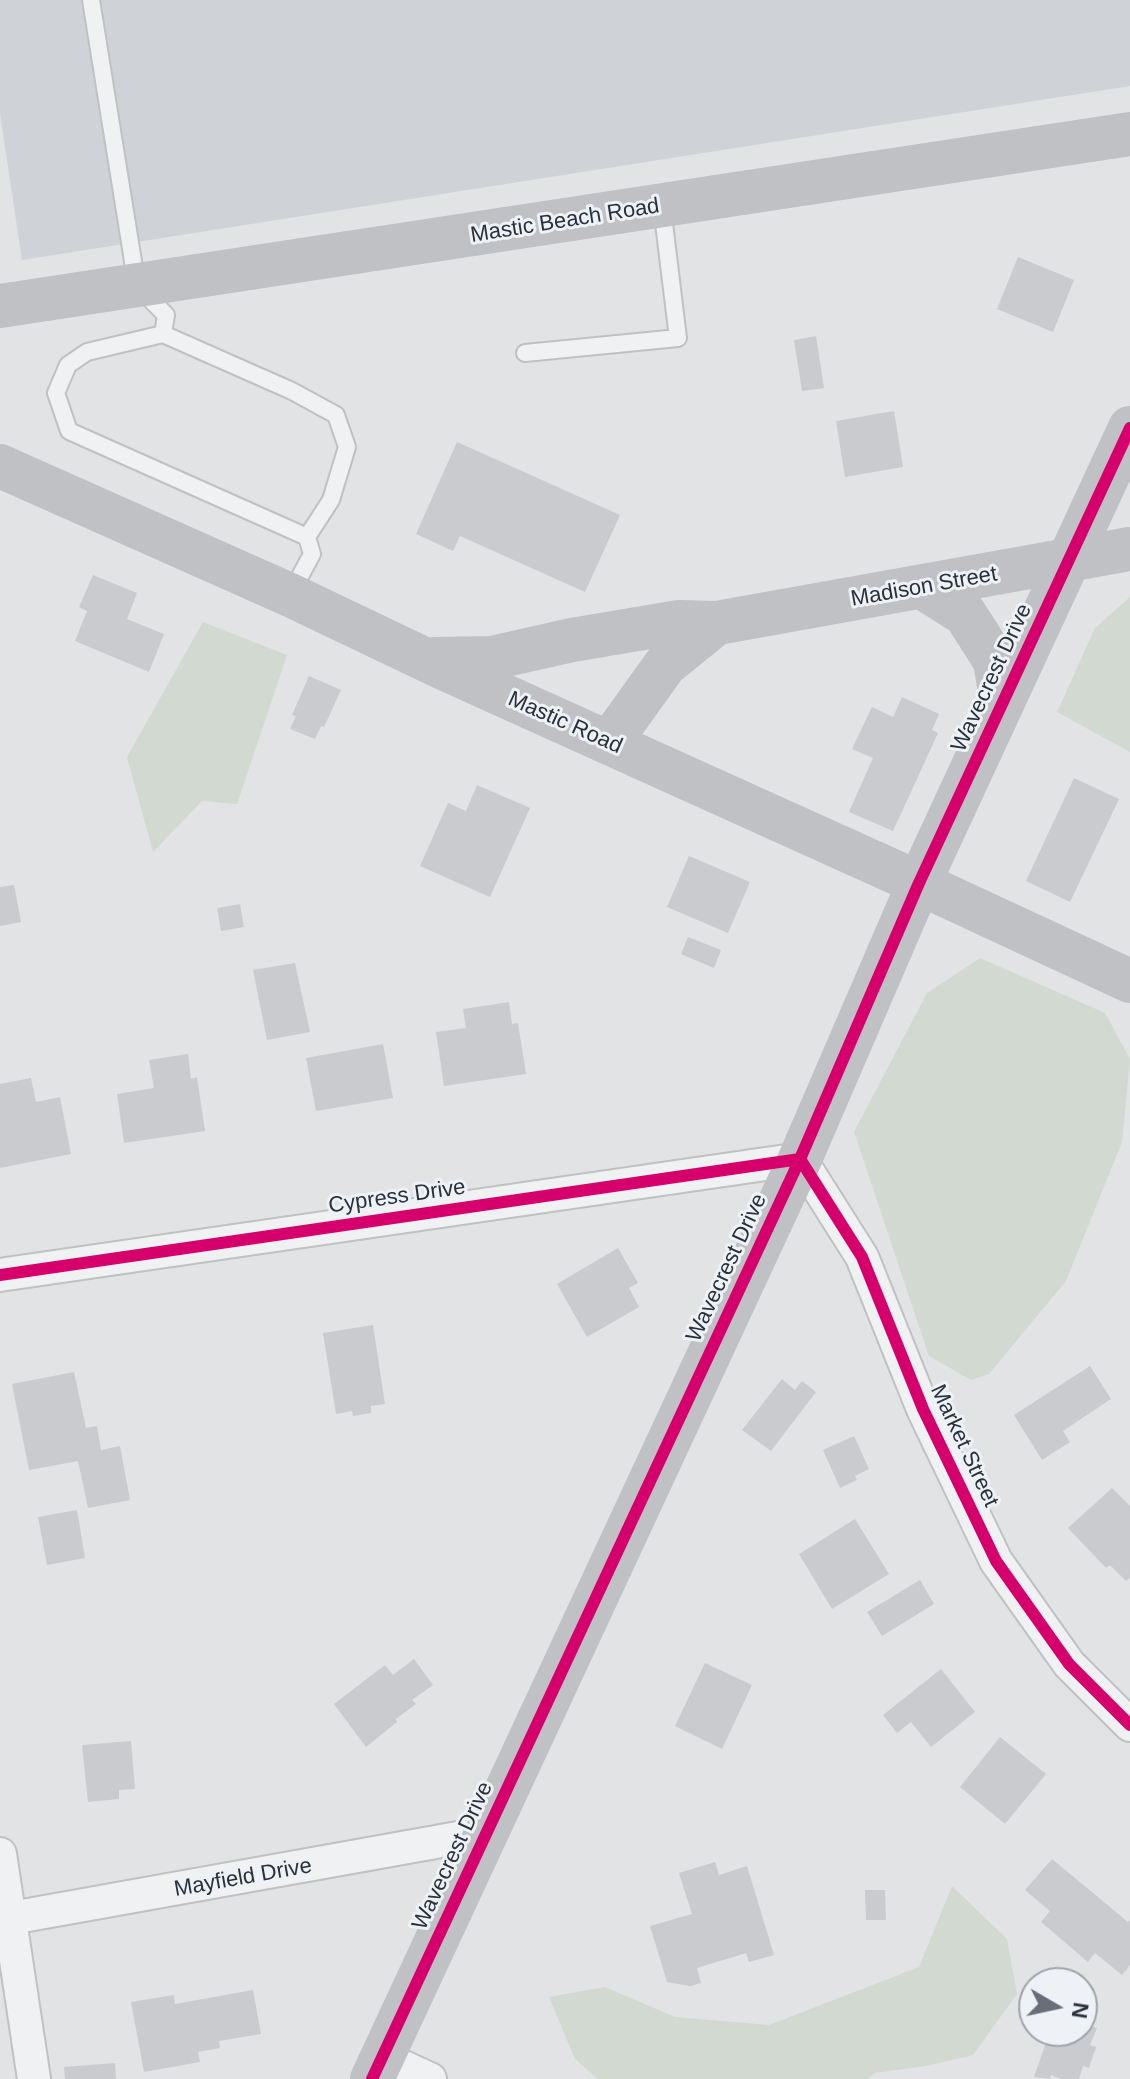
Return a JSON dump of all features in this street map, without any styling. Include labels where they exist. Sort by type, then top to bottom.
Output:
[{"type":"street","name":"Mastic Beach Road","points":[[0,306],[1130,134]]},
{"type":"street","name":"Wavecrest Drive","points":[[377,2068],[800,1159],[919,883],[1130,428]]},
{"type":"street","name":"Mastic Road","points":[[0,466],[290,595],[1130,981]]},
{"type":"street","name":"Madison Street","points":[[424,659],[492,658],[572,640],[679,622],[717,623],[1130,549]]},
{"type":"street","points":[[922,587],[965,614],[995,661],[1002,704]]},
{"type":"street","name":"Madison Street","points":[[609,743],[665,665],[717,623]]},
{"type":"street","name":"Cypress Drive","points":[[0,1275],[800,1159]]},
{"type":"street","name":"Market Street","points":[[800,1159],[862,1257],[923,1409],[996,1561],[1069,1664],[1130,1725]]},
{"type":"street","name":"Mayfield Drive","points":[[5,1919],[486,1833]]},
{"type":"street","points":[[0,1854],[5,1919],[34,2079]]},
{"type":"street","points":[[377,2068],[430,2079]]},
{"type":"lane","points":[[91,0],[137,286],[166,315],[163,334]]},
{"type":"lane","points":[[525,353],[678,338],[662,206]]},
{"type":"lane","points":[[290,595],[312,554],[307,537],[331,500],[347,447],[336,415],[292,391],[163,334],[87,352],[68,365],[56,393],[69,431],[307,537]]},
{"type":"shaded area","points":[[0,0],[1130,0],[1130,86],[22,260],[0,114]]},
{"type":"shaded area","points":[[1130,597],[1130,752],[1057,712],[1095,628]]},
{"type":"shaded area","points":[[203,622],[287,655],[237,804],[202,801],[153,852],[127,757]]},
{"type":"shaded area","points":[[980,958],[1105,1013],[1130,1059],[1122,1142],[1066,1281],[989,1374],[971,1380],[929,1356],[854,1132],[927,993]]},
{"type":"shaded area","points":[[952,1886],[1007,1939],[1017,1994],[973,2055],[875,2073],[867,2079],[598,2079],[575,2059],[549,1997],[605,1987],[675,2017],[769,2025],[919,1967]]},
{"type":"building","points":[[1018,257],[1074,280],[1053,332],[997,309]]},
{"type":"building","points":[[816,336],[824,388],[802,391],[794,340]]},
{"type":"building","points":[[894,411],[903,467],[845,477],[836,421]]},
{"type":"building","points":[[457,442],[620,515],[585,592],[460,536],[453,551],[416,534]]},
{"type":"building","points":[[93,575],[137,593],[127,619],[164,634],[149,672],[75,641],[87,611],[79,607]]},
{"type":"building","points":[[309,676],[341,690],[315,739],[290,729],[296,716],[292,715]]},
{"type":"building","points":[[902,697],[939,714],[932,730],[938,733],[893,831],[849,812],[873,758],[852,749],[872,707],[893,717]]},
{"type":"building","points":[[1074,778],[1119,799],[1070,902],[1026,881]]},
{"type":"building","points":[[477,785],[530,808],[490,897],[420,866],[448,803],[466,811]]},
{"type":"building","points":[[689,856],[750,882],[728,933],[667,907]]},
{"type":"building","points":[[14,885],[21,922],[0,926],[0,887]]},
{"type":"building","points":[[240,904],[244,927],[221,931],[217,908]]},
{"type":"building","points":[[688,937],[721,950],[714,968],[681,954]]},
{"type":"building","points":[[295,963],[310,1032],[267,1040],[253,970]]},
{"type":"building","points":[[509,1002],[512,1024],[518,1023],[526,1074],[444,1086],[436,1032],[466,1028],[463,1009]]},
{"type":"building","points":[[383,1044],[393,1098],[316,1111],[306,1058]]},
{"type":"building","points":[[188,1054],[191,1079],[197,1077],[205,1131],[124,1143],[117,1094],[154,1088],[149,1060]]},
{"type":"building","points":[[31,1078],[36,1102],[60,1097],[71,1154],[0,1168],[0,1084]]},
{"type":"building","points":[[618,1248],[638,1283],[629,1288],[639,1307],[587,1337],[557,1284]]},
{"type":"building","points":[[373,1325],[385,1404],[371,1406],[371,1413],[353,1416],[352,1411],[336,1414],[323,1333]]},
{"type":"building","points":[[1090,1366],[1111,1399],[1063,1431],[1070,1442],[1042,1460],[1014,1415]]},
{"type":"building","points":[[74,1372],[86,1428],[97,1426],[101,1450],[120,1446],[130,1500],[88,1508],[78,1461],[29,1470],[12,1384]]},
{"type":"building","points":[[782,1379],[795,1390],[802,1381],[816,1392],[771,1451],[742,1430]]},
{"type":"building","points":[[854,1436],[869,1469],[855,1476],[857,1480],[840,1488],[823,1450]]},
{"type":"building","points":[[1112,1488],[1130,1506],[1130,1578],[1126,1581],[1110,1565],[1106,1568],[1068,1528]]},
{"type":"building","points":[[77,1510],[85,1558],[47,1565],[38,1517]]},
{"type":"building","points":[[855,1519],[889,1574],[832,1609],[799,1554]]},
{"type":"building","points":[[920,1580],[934,1604],[882,1636],[867,1612]]},
{"type":"building","points":[[414,1659],[433,1685],[412,1700],[416,1704],[366,1747],[334,1704],[385,1665],[393,1675]]},
{"type":"building","points":[[705,1663],[752,1685],[722,1749],[675,1726]]},
{"type":"building","points":[[941,1669],[975,1712],[931,1747],[911,1722],[897,1733],[883,1715]]},
{"type":"building","points":[[1000,1737],[1046,1774],[1005,1824],[960,1787]]},
{"type":"building","points":[[131,1741],[135,1789],[119,1790],[119,1799],[88,1802],[82,1745]]},
{"type":"building","points":[[1052,1859],[1128,1922],[1130,1920],[1130,1965],[1122,1975],[1095,1953],[1088,1962],[1041,1922],[1050,1911],[1025,1890]]},
{"type":"building","points":[[715,1862],[719,1875],[747,1866],[774,1955],[749,1962],[746,1953],[697,1968],[701,1983],[690,1986],[667,1982],[650,1926],[692,1914],[679,1873]]},
{"type":"building","points":[[865,1890],[885,1890],[886,1920],[866,1920]]},
{"type":"building","points":[[253,1990],[261,2034],[219,2041],[220,2048],[198,2052],[200,2062],[144,2072],[131,2002],[174,1995],[175,2004]]},
{"type":"building","points":[[1044,2047],[1096,2047],[1089,2068],[1083,2066],[1079,2079],[1061,2079],[1051,2075],[1050,2079],[1034,2077]]},
{"type":"building","points":[[115,2063],[116,2079],[65,2079],[64,2067]]},
{"type":"cycle path","points":[[372,2079],[800,1159],[919,883],[1130,428]]},
{"type":"cycle path","points":[[0,1275],[800,1159],[862,1257],[923,1409],[996,1561],[1069,1664],[1130,1725]]}]
